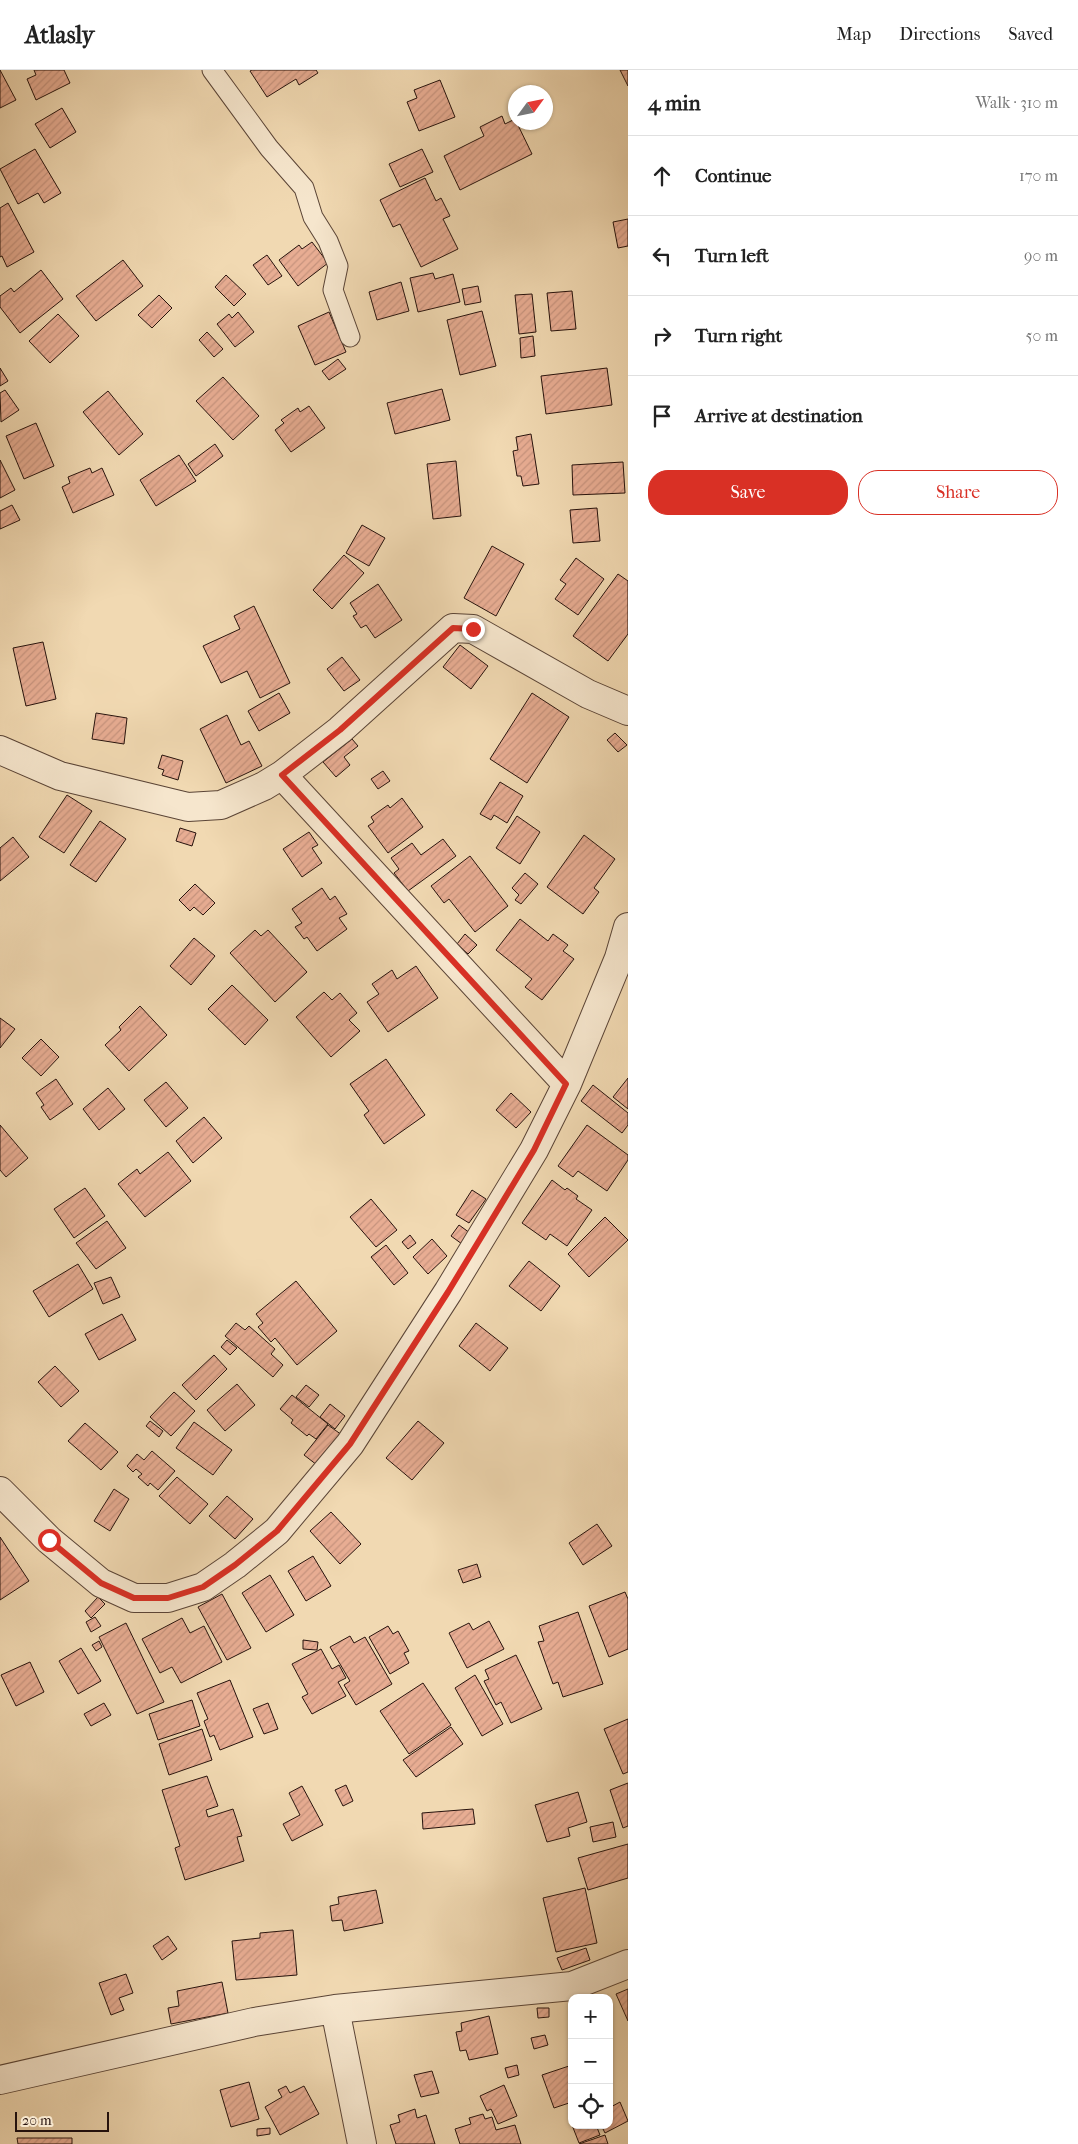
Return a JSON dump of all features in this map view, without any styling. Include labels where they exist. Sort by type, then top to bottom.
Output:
[{"type":"street","points":[[0,750],[60,776],[188,807],[221,805],[264,786],[282,775],[340,730],[453,628],[473,629],[588,694],[628,710]]},
{"type":"street","points":[[282,775],[566,1084]]},
{"type":"street","points":[[2,1498],[101,1583],[134,1598],[168,1598],[203,1587],[235,1565],[277,1531],[350,1444],[448,1292],[529,1158],[566,1084],[619,958],[628,928]]},
{"type":"street","points":[[0,2080],[254,2022],[335,2008],[572,1986],[628,1964]]},
{"type":"street","points":[[335,2008],[362,2144]]},
{"type":"lane","points":[[212,70],[269,148],[304,188],[313,217],[328,241],[338,266],[333,290],[350,337]]},
{"type":"building","points":[[0,70],[16,100],[0,108]]},
{"type":"building","points":[[34,70],[64,70],[70,83],[36,100],[27,79],[36,75]]},
{"type":"building","points":[[316,70],[318,73],[299,85],[296,79],[267,97],[250,71]]},
{"type":"building","points":[[620,70],[628,70],[628,86]]},
{"type":"building","points":[[440,80],[455,117],[419,131],[407,102],[417,98],[414,90]]},
{"type":"building","points":[[62,108],[76,132],[50,148],[35,124]]},
{"type":"building","points":[[502,116],[505,124],[508,122],[508,130],[520,130],[532,154],[460,190],[444,156],[484,136],[480,127]]},
{"type":"building","points":[[35,149],[61,193],[44,203],[38,193],[18,204],[0,169]]},
{"type":"building","points":[[422,149],[433,172],[400,187],[389,164]]},
{"type":"building","points":[[425,178],[436,201],[441,198],[450,216],[443,219],[458,249],[421,267],[400,224],[393,227],[380,200]]},
{"type":"building","points":[[8,203],[34,252],[7,267],[2,256],[0,257],[0,208]]},
{"type":"building","points":[[628,219],[628,246],[618,248],[613,222]]},
{"type":"building","points":[[312,242],[328,263],[298,286],[279,260],[299,245],[302,249]]},
{"type":"building","points":[[267,255],[282,276],[268,285],[253,265]]},
{"type":"building","points":[[123,260],[143,286],[96,321],[76,296]]},
{"type":"building","points":[[41,270],[63,299],[20,333],[0,307],[0,296],[11,288],[14,292]]},
{"type":"building","points":[[433,273],[435,279],[453,274],[460,302],[418,312],[410,278]]},
{"type":"building","points":[[226,275],[246,294],[234,306],[215,287]]},
{"type":"building","points":[[401,282],[409,311],[377,320],[369,292]]},
{"type":"building","points":[[478,286],[481,302],[465,305],[462,289]]},
{"type":"building","points":[[572,291],[576,329],[551,331],[547,293]]},
{"type":"building","points":[[532,294],[536,332],[519,334],[515,295]]},
{"type":"building","points":[[159,295],[172,308],[152,328],[138,315]]},
{"type":"building","points":[[482,311],[496,366],[460,375],[447,320]]},
{"type":"building","points":[[238,312],[254,332],[235,347],[217,324],[229,314],[232,318]]},
{"type":"building","points":[[329,312],[346,352],[315,365],[298,326]]},
{"type":"building","points":[[58,314],[79,336],[50,363],[29,341]]},
{"type":"building","points":[[207,332],[223,349],[214,357],[199,340]]},
{"type":"building","points":[[533,336],[535,356],[521,358],[520,338]]},
{"type":"building","points":[[338,359],[346,369],[329,380],[322,371]]},
{"type":"building","points":[[0,368],[8,381],[0,386]]},
{"type":"building","points":[[607,368],[612,405],[546,414],[541,376]]},
{"type":"building","points":[[223,377],[259,416],[233,440],[196,401]]},
{"type":"building","points":[[442,389],[450,420],[395,434],[387,403]]},
{"type":"building","points":[[5,390],[19,410],[1,422],[0,393]]},
{"type":"building","points":[[108,391],[143,434],[119,455],[83,412]]},
{"type":"building","points":[[309,406],[325,428],[291,452],[275,430],[284,423],[281,420],[298,408],[300,412]]},
{"type":"building","points":[[36,423],[54,466],[24,479],[6,436]]},
{"type":"building","points":[[531,434],[539,484],[523,486],[521,476],[517,476],[513,451],[518,450],[516,437]]},
{"type":"building","points":[[215,444],[223,456],[196,476],[188,464]]},
{"type":"building","points":[[179,455],[196,481],[156,506],[140,480]]},
{"type":"building","points":[[0,460],[15,490],[0,498]]},
{"type":"building","points":[[456,461],[461,516],[433,519],[427,464]]},
{"type":"building","points":[[623,462],[625,493],[573,495],[572,465]]},
{"type":"building","points":[[90,468],[92,473],[102,468],[114,495],[73,513],[62,487],[70,483],[68,477]]},
{"type":"building","points":[[12,505],[20,520],[0,529],[0,511]]},
{"type":"building","points":[[597,508],[600,541],[573,543],[570,510]]},
{"type":"building","points":[[362,525],[385,538],[369,566],[346,553]]},
{"type":"building","points":[[492,546],[524,564],[496,616],[464,598]]},
{"type":"building","points":[[344,555],[364,573],[332,609],[313,590]]},
{"type":"building","points":[[576,558],[604,579],[578,615],[555,599],[566,584],[560,580]]},
{"type":"building","points":[[618,574],[628,581],[628,634],[608,661],[573,636]]},
{"type":"building","points":[[378,584],[402,620],[375,638],[366,625],[361,628],[353,616],[357,614],[350,603]]},
{"type":"building","points":[[254,606],[290,683],[260,698],[247,671],[221,683],[203,646],[240,629],[234,616]]},
{"type":"building","points":[[43,642],[56,699],[26,706],[13,648]]},
{"type":"building","points":[[460,645],[488,666],[471,689],[443,667]]},
{"type":"building","points":[[342,657],[360,680],[344,691],[327,669]]},
{"type":"building","points":[[279,693],[290,713],[259,731],[248,711]]},
{"type":"building","points":[[532,693],[569,717],[527,783],[490,759]]},
{"type":"building","points":[[96,713],[127,718],[124,744],[92,739]]},
{"type":"building","points":[[227,715],[241,745],[249,741],[262,766],[226,783],[200,729]]},
{"type":"building","points":[[615,733],[627,745],[618,752],[607,740]]},
{"type":"building","points":[[352,739],[358,746],[344,757],[350,765],[336,777],[323,762]]},
{"type":"building","points":[[162,755],[183,761],[178,780],[162,775],[164,770],[158,768]]},
{"type":"building","points":[[383,771],[390,781],[378,789],[371,779]]},
{"type":"building","points":[[500,782],[523,796],[507,823],[494,815],[491,820],[480,814]]},
{"type":"building","points":[[67,795],[92,811],[64,853],[39,837]]},
{"type":"building","points":[[402,798],[423,827],[388,853],[368,826],[374,822],[371,817],[388,805],[390,808]]},
{"type":"building","points":[[517,816],[540,832],[520,864],[496,848]]},
{"type":"building","points":[[100,821],[126,839],[96,882],[70,865]]},
{"type":"building","points":[[180,828],[196,833],[192,846],[176,841]]},
{"type":"building","points":[[309,832],[318,845],[312,848],[322,863],[302,877],[283,849]]},
{"type":"building","points":[[584,835],[615,859],[594,888],[599,892],[583,914],[547,887]]},
{"type":"building","points":[[13,837],[29,857],[0,881],[0,848]]},
{"type":"building","points":[[443,839],[456,856],[408,891],[394,873],[399,869],[391,858],[412,843],[421,855]]},
{"type":"building","points":[[470,856],[508,906],[475,932],[449,899],[444,903],[431,886]]},
{"type":"building","points":[[525,873],[538,884],[521,904],[515,900],[519,895],[512,888]]},
{"type":"building","points":[[195,884],[215,903],[203,915],[194,907],[190,911],[179,900]]},
{"type":"building","points":[[322,888],[330,900],[335,896],[347,914],[339,918],[347,929],[317,951],[307,937],[304,939],[295,927],[302,923],[292,909]]},
{"type":"building","points":[[520,919],[548,941],[553,934],[568,945],[563,951],[574,959],[542,1000],[525,987],[532,979],[496,950]]},
{"type":"building","points":[[255,930],[261,936],[268,930],[307,972],[275,1002],[230,953]]},
{"type":"building","points":[[465,934],[477,945],[468,954],[457,944]]},
{"type":"building","points":[[194,938],[215,956],[191,985],[170,966]]},
{"type":"building","points":[[416,966],[438,998],[388,1032],[367,1002],[379,994],[372,984],[392,970],[397,979]]},
{"type":"building","points":[[232,985],[268,1020],[245,1045],[208,1009]]},
{"type":"building","points":[[324,992],[332,1000],[340,993],[357,1013],[349,1020],[360,1031],[331,1057],[296,1017]]},
{"type":"building","points":[[140,1006],[167,1035],[129,1071],[105,1045],[121,1030],[119,1027]]},
{"type":"building","points":[[0,1018],[15,1029],[0,1048]]},
{"type":"building","points":[[41,1039],[59,1057],[41,1076],[22,1058]]},
{"type":"building","points":[[386,1059],[425,1115],[384,1144],[364,1115],[369,1111],[350,1084]]},
{"type":"building","points":[[628,1078],[628,1109],[613,1097]]},
{"type":"building","points":[[56,1079],[73,1104],[50,1120],[41,1107],[44,1105],[36,1093]]},
{"type":"building","points":[[166,1082],[188,1108],[166,1127],[144,1100]]},
{"type":"building","points":[[593,1085],[628,1113],[628,1125],[622,1133],[581,1101]]},
{"type":"building","points":[[108,1088],[125,1109],[99,1130],[83,1109]]},
{"type":"building","points":[[511,1093],[531,1112],[516,1128],[496,1110]]},
{"type":"building","points":[[204,1117],[222,1138],[193,1163],[176,1141]]},
{"type":"building","points":[[0,1125],[28,1158],[6,1177],[0,1170]]},
{"type":"building","points":[[587,1125],[628,1155],[628,1160],[607,1191],[578,1171],[573,1177],[558,1166]]},
{"type":"building","points":[[168,1152],[191,1181],[145,1217],[118,1184],[137,1169],[140,1174]]},
{"type":"building","points":[[552,1180],[565,1190],[567,1188],[578,1196],[576,1199],[592,1210],[567,1246],[550,1234],[546,1240],[522,1223]]},
{"type":"building","points":[[85,1188],[105,1216],[74,1238],[54,1209]]},
{"type":"building","points":[[472,1190],[486,1199],[469,1223],[456,1215]]},
{"type":"building","points":[[371,1199],[397,1230],[376,1247],[350,1217]]},
{"type":"building","points":[[605,1217],[628,1240],[589,1277],[568,1254]]},
{"type":"building","points":[[107,1221],[126,1248],[96,1269],[76,1243]]},
{"type":"building","points":[[459,1225],[470,1233],[462,1244],[451,1236]]},
{"type":"building","points":[[410,1235],[416,1243],[408,1249],[402,1242]]},
{"type":"building","points":[[432,1239],[447,1256],[428,1274],[413,1257]]},
{"type":"building","points":[[386,1245],[408,1273],[394,1285],[371,1257]]},
{"type":"building","points":[[529,1261],[560,1286],[541,1311],[509,1286]]},
{"type":"building","points":[[78,1264],[93,1289],[49,1317],[33,1291]]},
{"type":"building","points":[[111,1277],[120,1297],[103,1304],[94,1283]]},
{"type":"building","points":[[296,1281],[337,1331],[297,1365],[275,1338],[271,1342],[258,1327],[263,1323],[256,1314]]},
{"type":"building","points":[[122,1314],[136,1340],[99,1360],[85,1334]]},
{"type":"building","points":[[236,1323],[245,1330],[249,1326],[275,1349],[271,1354],[283,1365],[273,1377],[225,1336]]},
{"type":"building","points":[[476,1323],[508,1348],[490,1371],[459,1346]]},
{"type":"building","points":[[227,1340],[237,1348],[230,1355],[221,1347]]},
{"type":"building","points":[[214,1355],[227,1369],[196,1400],[182,1385]]},
{"type":"building","points":[[55,1366],[79,1391],[61,1407],[38,1382]]},
{"type":"building","points":[[237,1384],[255,1405],[225,1431],[207,1410]]},
{"type":"building","points":[[306,1385],[319,1395],[309,1407],[296,1397]]},
{"type":"building","points":[[174,1392],[195,1411],[171,1436],[150,1417]]},
{"type":"building","points":[[292,1395],[328,1424],[316,1439],[309,1434],[307,1436],[291,1423],[293,1420],[280,1409]]},
{"type":"building","points":[[330,1404],[345,1416],[335,1429],[320,1417]]},
{"type":"building","points":[[150,1421],[163,1431],[159,1437],[146,1426]]},
{"type":"building","points":[[418,1421],[444,1443],[412,1480],[386,1458]]},
{"type":"building","points":[[194,1422],[232,1450],[213,1475],[176,1448]]},
{"type":"building","points":[[85,1423],[118,1452],[101,1470],[68,1441]]},
{"type":"building","points":[[328,1425],[342,1435],[317,1465],[304,1455]]},
{"type":"building","points":[[152,1451],[175,1471],[158,1490],[150,1483],[148,1486],[138,1477],[142,1474],[136,1469],[133,1472],[127,1466],[137,1454],[144,1460]]},
{"type":"building","points":[[177,1477],[208,1504],[190,1524],[159,1496]]},
{"type":"building","points":[[114,1489],[129,1499],[110,1531],[94,1521]]},
{"type":"building","points":[[227,1496],[253,1519],[235,1539],[209,1516]]},
{"type":"building","points":[[331,1512],[361,1544],[340,1564],[310,1531]]},
{"type":"building","points":[[597,1524],[612,1546],[583,1565],[569,1543]]},
{"type":"building","points":[[0,1537],[29,1581],[0,1600]]},
{"type":"building","points":[[313,1556],[331,1586],[306,1601],[288,1571]]},
{"type":"building","points":[[477,1564],[481,1577],[463,1583],[458,1570]]},
{"type":"building","points":[[270,1575],[294,1615],[266,1632],[242,1593]]},
{"type":"building","points":[[625,1592],[628,1599],[628,1649],[609,1657],[589,1606]]},
{"type":"building","points":[[222,1594],[251,1648],[227,1660],[198,1607]]},
{"type":"building","points":[[98,1597],[105,1604],[91,1618],[85,1611]]},
{"type":"building","points":[[578,1612],[603,1684],[563,1697],[558,1682],[553,1684],[538,1642],[544,1641],[539,1626]]},
{"type":"building","points":[[95,1617],[101,1626],[91,1632],[86,1622]]},
{"type":"building","points":[[182,1618],[190,1633],[204,1626],[222,1662],[181,1683],[172,1667],[160,1673],[142,1639]]},
{"type":"building","points":[[489,1621],[504,1649],[467,1668],[449,1633],[469,1623],[473,1630]]},
{"type":"building","points":[[126,1623],[164,1702],[137,1714],[99,1637]]},
{"type":"building","points":[[388,1626],[393,1634],[398,1631],[409,1651],[404,1653],[409,1663],[390,1674],[369,1637]]},
{"type":"building","points":[[350,1636],[354,1643],[365,1637],[392,1684],[356,1705],[344,1685],[350,1681],[330,1647]]},
{"type":"building","points":[[303,1640],[318,1642],[317,1650],[303,1649]]},
{"type":"building","points":[[99,1641],[102,1647],[96,1651],[92,1645]]},
{"type":"building","points":[[81,1648],[101,1681],[78,1694],[59,1661]]},
{"type":"building","points":[[321,1649],[332,1669],[339,1665],[346,1678],[338,1682],[346,1696],[312,1714],[302,1697],[308,1694],[292,1664]]},
{"type":"building","points":[[516,1655],[542,1709],[511,1723],[501,1702],[496,1705],[484,1681],[489,1679],[485,1670]]},
{"type":"building","points":[[30,1662],[44,1692],[16,1706],[1,1675]]},
{"type":"building","points":[[475,1675],[503,1724],[482,1736],[455,1688]]},
{"type":"building","points":[[230,1680],[253,1737],[220,1750],[214,1735],[210,1737],[204,1721],[208,1719],[197,1693]]},
{"type":"building","points":[[423,1683],[451,1725],[409,1754],[380,1711]]},
{"type":"building","points":[[192,1700],[200,1726],[158,1740],[149,1714]]},
{"type":"building","points":[[104,1703],[111,1715],[91,1726],[84,1714]]},
{"type":"building","points":[[268,1703],[278,1729],[264,1734],[253,1709]]},
{"type":"building","points":[[628,1719],[628,1772],[623,1774],[604,1729]]},
{"type":"building","points":[[451,1727],[463,1744],[416,1777],[403,1760]]},
{"type":"building","points":[[202,1729],[212,1760],[169,1775],[159,1744]]},
{"type":"building","points":[[207,1776],[218,1806],[206,1810],[208,1817],[233,1809],[242,1836],[237,1837],[244,1861],[185,1880],[175,1848],[180,1846],[162,1790]]},
{"type":"building","points":[[628,1783],[628,1826],[623,1828],[610,1790]]},
{"type":"building","points":[[346,1785],[353,1801],[343,1806],[335,1790]]},
{"type":"building","points":[[302,1786],[323,1825],[292,1841],[283,1824],[300,1815],[289,1793]]},
{"type":"building","points":[[578,1792],[587,1822],[568,1828],[570,1836],[547,1842],[535,1805]]},
{"type":"building","points":[[473,1809],[475,1824],[423,1829],[422,1813]]},
{"type":"building","points":[[613,1822],[616,1837],[593,1842],[590,1827]]},
{"type":"building","points":[[628,1844],[628,1878],[588,1890],[578,1858]]},
{"type":"building","points":[[585,1888],[597,1943],[556,1952],[543,1898]]},
{"type":"building","points":[[376,1890],[383,1923],[344,1931],[342,1920],[332,1921],[330,1906],[339,1904],[338,1897]]},
{"type":"building","points":[[293,1930],[297,1975],[236,1980],[232,1941],[260,1938],[260,1933]]},
{"type":"building","points":[[168,1936],[177,1949],[162,1960],[153,1946]]},
{"type":"building","points":[[586,1948],[590,1960],[562,1970],[557,1958]]},
{"type":"building","points":[[126,1974],[133,1993],[119,1998],[124,2010],[111,2015],[99,1983]]},
{"type":"building","points":[[222,1982],[228,2013],[171,2024],[168,2008],[179,2006],[177,1991]]},
{"type":"building","points":[[628,1989],[628,2021],[616,1994]]},
{"type":"building","points":[[537,2008],[549,2008],[549,2017],[538,2018]]},
{"type":"building","points":[[489,2016],[498,2054],[469,2060],[466,2050],[460,2051],[456,2032],[462,2031],[461,2023]]},
{"type":"building","points":[[545,2035],[548,2045],[534,2049],[531,2038]]},
{"type":"building","points":[[517,2065],[519,2075],[508,2078],[505,2068]]},
{"type":"building","points":[[568,2066],[568,2103],[554,2108],[542,2075]]},
{"type":"building","points":[[432,2071],[439,2093],[421,2097],[414,2075]]},
{"type":"building","points":[[249,2082],[259,2119],[231,2127],[220,2090]]},
{"type":"building","points":[[504,2085],[517,2116],[498,2124],[491,2109],[487,2111],[480,2096]]},
{"type":"building","points":[[286,2086],[290,2093],[304,2086],[319,2114],[280,2135],[265,2107],[282,2097],[278,2090]]},
{"type":"building","points":[[620,2102],[628,2121],[613,2129],[613,2106]]},
{"type":"building","points":[[415,2109],[417,2118],[426,2115],[435,2144],[396,2144],[390,2125],[400,2122],[398,2115]]},
{"type":"building","points":[[483,2114],[485,2119],[492,2117],[496,2130],[515,2125],[521,2144],[460,2144],[455,2129],[471,2124],[469,2118]]},
{"type":"building","points":[[270,2128],[270,2134],[257,2136],[257,2129]]},
{"type":"building","points":[[574,2129],[598,2129],[600,2135],[579,2143]]},
{"type":"building","points":[[603,2129],[613,2129],[605,2133]]},
{"type":"building","points":[[605,2135],[608,2144],[579,2144]]},
{"type":"building","points":[[17,2138],[72,2138],[72,2144],[18,2144]]},
{"type":"route","points":[[49,1540],[101,1583],[134,1598],[168,1598],[203,1587],[235,1565],[277,1531],[350,1444],[448,1292],[534,1150],[566,1084],[282,775],[340,730],[453,628],[473,629]]}]
